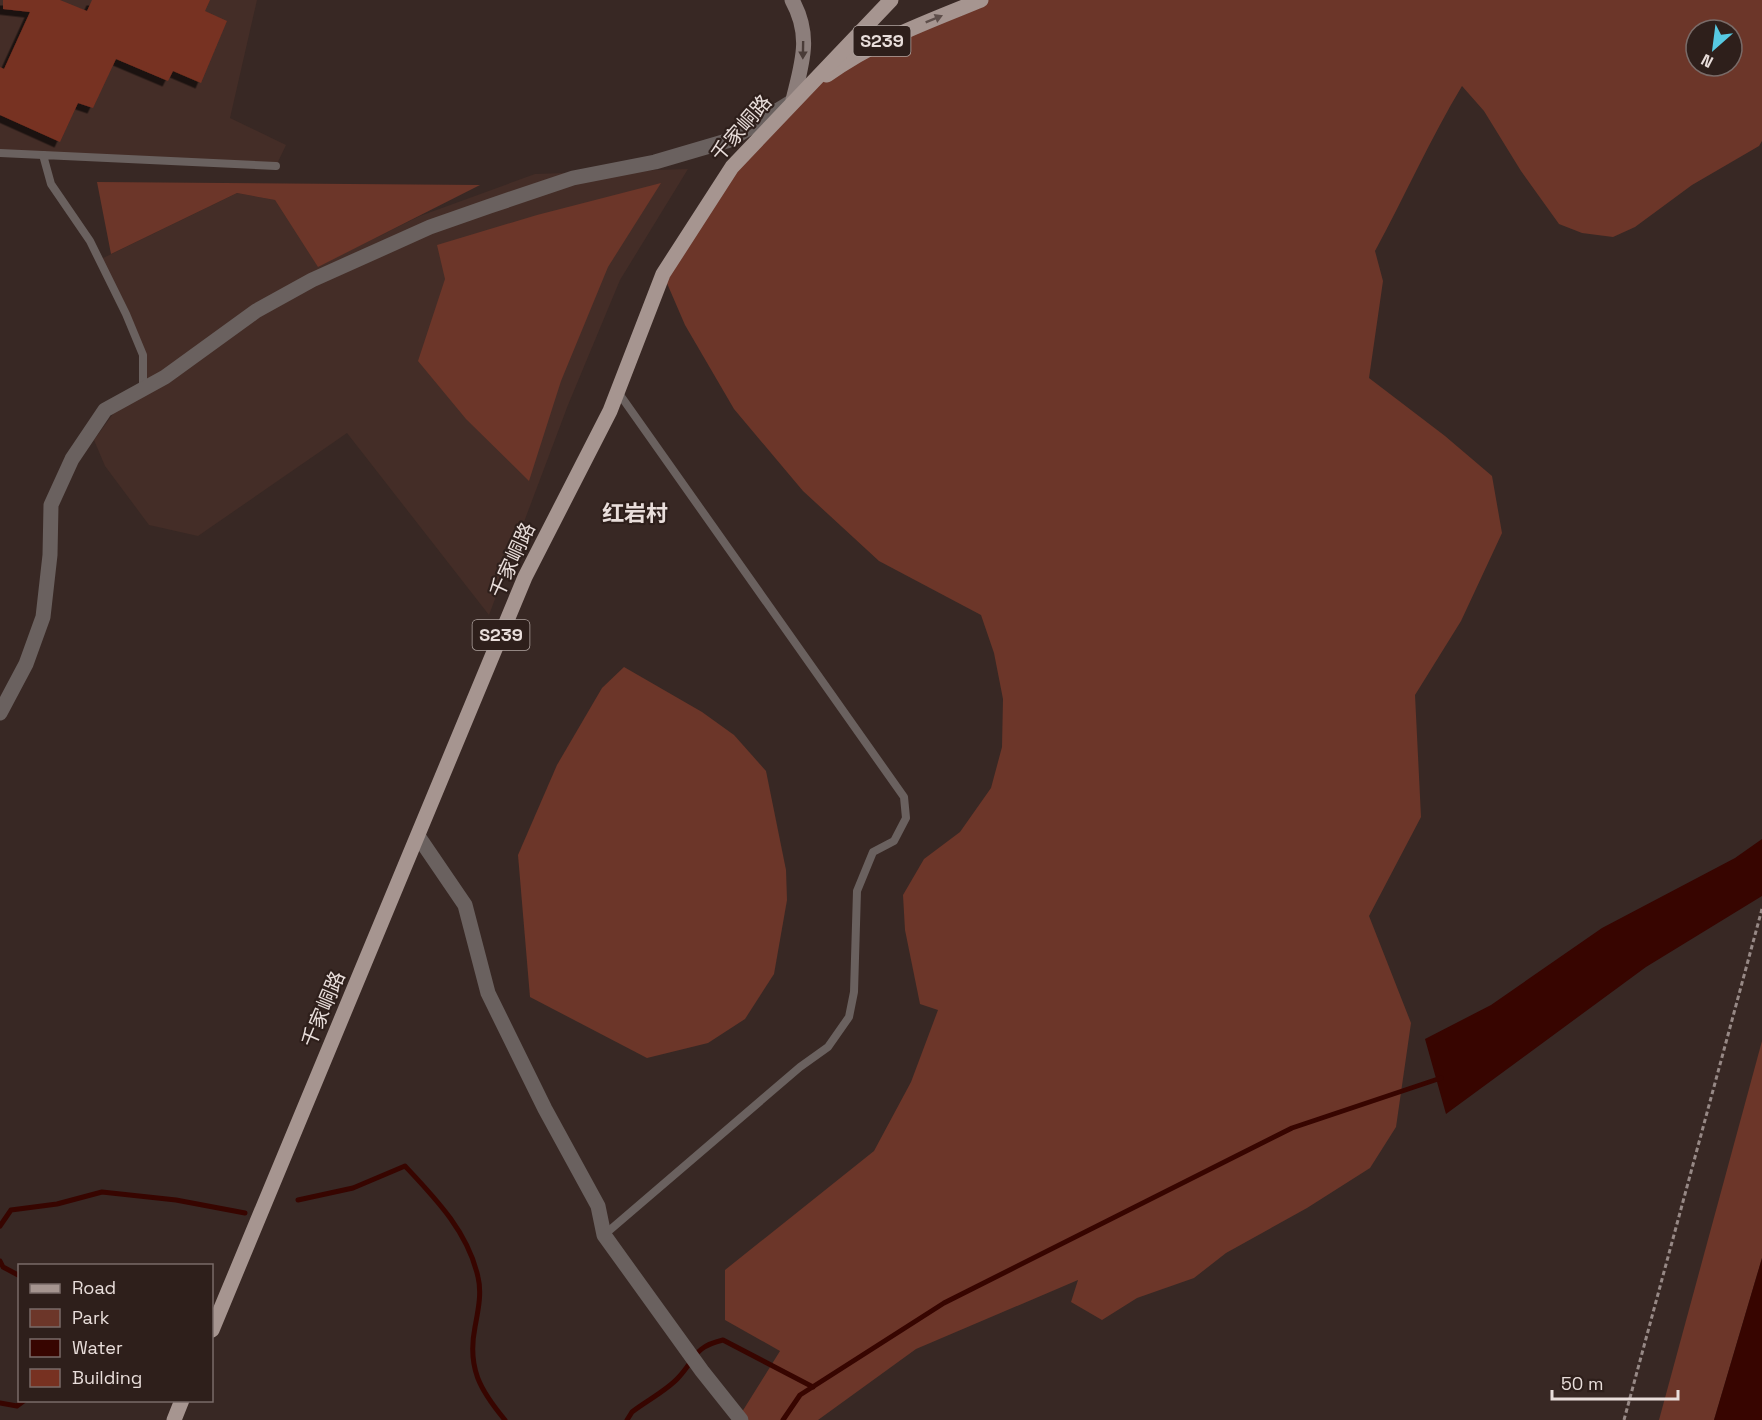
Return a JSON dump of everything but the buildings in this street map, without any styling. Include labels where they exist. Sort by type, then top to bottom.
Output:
[{"type":"main road","points":[[792,0],[798,11],[806,50],[793,100]]},
{"type":"main road","name":"千家峒路","points":[[213,1328],[525,577],[617,391],[663,274],[732,167],[793,100],[891,0]]},
{"type":"main road","name":"S239","points":[[793,100],[851,58],[891,37],[981,0]]},
{"type":"main road","points":[[174,1420],[182,1402]]},
{"type":"street","points":[[0,713],[26,664],[43,616],[50,555],[51,505],[72,459],[105,410],[165,377],[256,311],[312,280],[430,227],[573,178],[655,162],[730,140],[793,100]]},
{"type":"street","points":[[418,836],[465,905],[488,993],[550,1119],[598,1206],[604,1235],[685,1349],[741,1420]]},
{"type":"lane","points":[[0,153],[276,166]]},
{"type":"lane","points":[[43,155],[51,184],[90,241],[126,314],[143,355],[143,389]]},
{"type":"lane","points":[[604,1235],[800,1067],[828,1047],[849,1017],[854,993],[858,930],[857,891],[873,852],[894,841],[906,818],[904,797],[617,391]]},
{"type":"path","points":[[1624,1420],[1762,909]]},
{"type":"shaded area","points":[[0,0],[257,0],[230,118],[286,145],[276,166],[0,153]]},
{"type":"shaded area","points":[[688,169],[620,280],[568,405],[489,615],[347,433],[198,536],[149,525],[105,466],[94,440],[124,399],[143,388],[143,355],[99,260],[237,193],[275,200],[318,266],[420,216],[535,174]]},
{"type":"green space","points":[[982,0],[1762,0],[1762,141],[1759,146],[1692,185],[1635,227],[1613,237],[1582,233],[1559,224],[1521,171],[1484,111],[1462,86],[1375,251],[1383,281],[1369,378],[1445,436],[1492,476],[1502,533],[1461,621],[1415,695],[1421,817],[1369,916],[1411,1023],[1396,1127],[1370,1168],[1307,1208],[1226,1253],[1194,1278],[1137,1298],[1102,1320],[1071,1302],[1078,1280],[916,1349],[818,1420],[737,1420],[780,1351],[725,1320],[725,1270],[874,1151],[911,1082],[938,1010],[920,1004],[905,930],[903,895],[924,859],[960,832],[991,788],[1002,747],[1003,699],[994,653],[981,615],[879,561],[803,491],[734,409],[685,325],[663,274],[732,167],[793,100],[877,44]]},
{"type":"green space","points":[[97,182],[480,185],[318,267],[275,200],[237,193],[111,254]]},
{"type":"green space","points":[[661,183],[608,267],[561,381],[529,481],[466,419],[418,361],[445,279],[437,245],[537,215]]},
{"type":"green space","points":[[624,667],[702,712],[734,735],[766,771],[786,870],[787,900],[774,974],[745,1019],[708,1043],[647,1058],[530,997],[518,855],[557,765],[602,688]]},
{"type":"green space","points":[[1762,1041],[1762,1258],[1714,1420],[1659,1420]]},
{"type":"water","points":[[1762,839],[1762,896],[1646,967],[1446,1114],[1425,1039],[1491,1005],[1602,928],[1735,858]]},
{"type":"water","points":[[1762,1258],[1762,1420],[1714,1420]]},
{"type":"waterway","points":[[783,1420],[800,1395],[944,1303],[1292,1128],[1441,1078]]},
{"type":"waterway","points":[[298,1200],[353,1188],[405,1166],[449,1217],[467,1245],[480,1289],[473,1342],[474,1367],[482,1388],[505,1420]]},
{"type":"waterway","points":[[0,1226],[11,1210],[57,1204],[102,1192],[176,1200],[245,1213]]},
{"type":"waterway","points":[[0,1261],[3,1267],[18,1275]]},
{"type":"waterway","points":[[627,1420],[632,1412],[673,1383],[700,1350],[723,1340],[813,1387]]},
{"type":"waterway","points":[[0,1403],[17,1406],[22,1402]]},
{"type":"district","name":"红岩村","points":[[635,513]]}]
